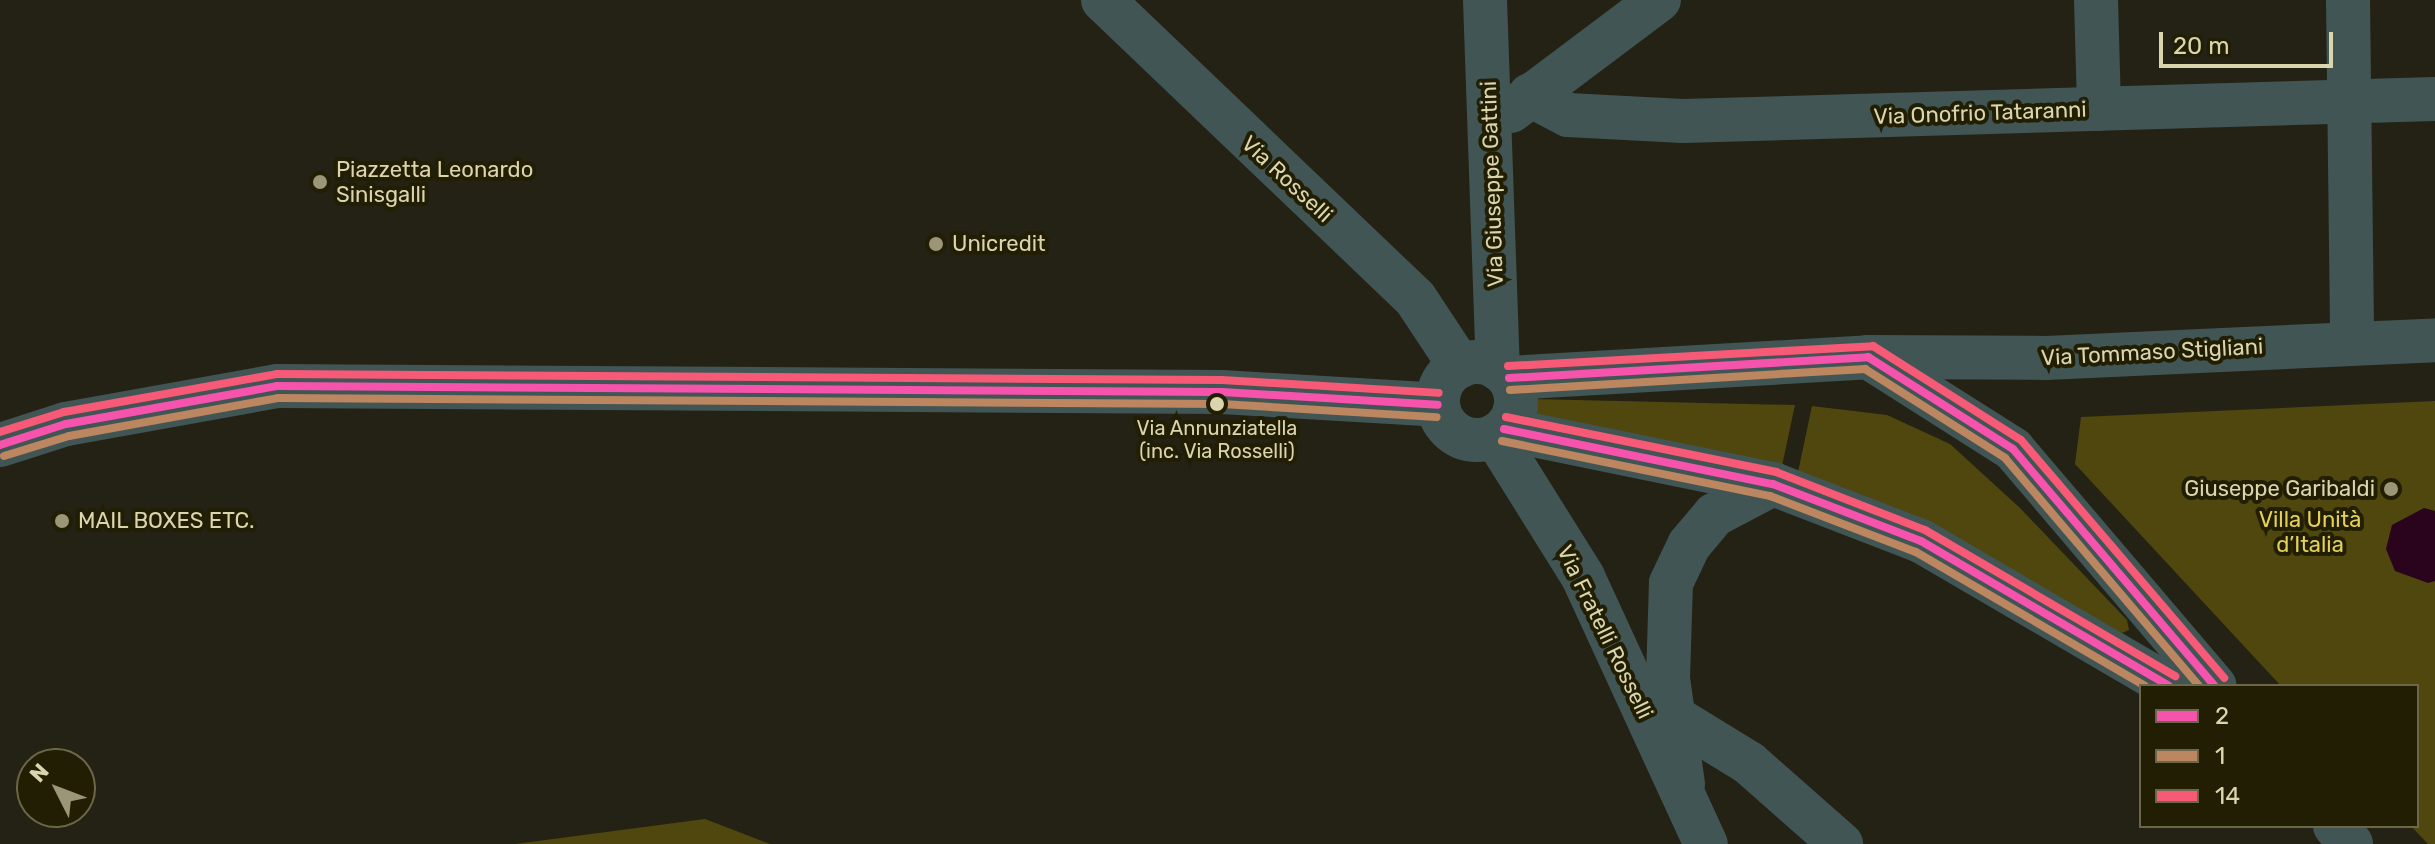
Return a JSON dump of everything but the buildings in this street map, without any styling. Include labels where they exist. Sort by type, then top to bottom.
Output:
[{"type":"street","name":"Via Rosselli","points":[[1103,0],[1489,371]]},
{"type":"street","name":"Via Giuseppe Gattini","points":[[1485,0],[1492,128],[1489,371]]},
{"type":"street","points":[[1492,128],[1530,95],[1659,0]]},
{"type":"street","points":[[2096,0],[2099,109]]},
{"type":"street","points":[[2348,0],[2352,343]]},
{"type":"street","name":"Via Onofrio Tataranni","points":[[1530,95],[1568,115],[1683,121],[2435,99]]},
{"type":"street","name":"Via Tommaso Stigliani","points":[[1489,371],[1868,357],[2046,358],[2435,340]]},
{"type":"street","points":[[1868,357],[2013,449],[2213,684]]},
{"type":"street","points":[[1500,433],[1516,402],[1489,371],[1443,381],[1438,405],[1443,421],[1457,436],[1475,440],[1500,433],[1773,484],[1921,541],[2166,684]]},
{"type":"street","points":[[0,445],[66,424],[277,386],[1222,392],[1438,405]]},
{"type":"street","name":"Via Fratelli Rosselli","points":[[1500,433],[1583,577],[1684,790],[1706,844]]},
{"type":"street","name":"Via Fratelli Rosselli","points":[[1684,790],[1668,678],[1671,583],[1689,545],[1714,515],[1773,484]]},
{"type":"street","points":[[1674,717],[1749,763],[1841,844]]},
{"type":"street","points":[[2337,828],[2351,844]]},
{"type":"green space","points":[[1532,399],[1795,405],[1782,466],[1534,413]]},
{"type":"green space","name":"Villa Unità d’Italia","points":[[2435,401],[2435,844],[2428,844],[2413,828],[2419,828],[2419,684],[2279,684],[2075,464],[2081,417]]},
{"type":"green space","points":[[1812,406],[1887,415],[1950,444],[2020,508],[2127,620],[2129,630],[2122,633],[1798,472]]},
{"type":"green space","points":[[705,819],[770,844],[515,844]]},
{"type":"shaded area","points":[[2424,508],[2435,511],[2435,581],[2428,583],[2395,571],[2386,549],[2392,525]]},
{"type":"transit line","name":"14","points":[[1508,366],[1873,346],[2021,440],[2224,678]]},
{"type":"transit line","name":"2","points":[[1509,378],[1868,357],[2013,449],[2213,684]]},
{"type":"transit line","name":"1","points":[[1510,390],[1865,369],[2005,458],[2197,684]]},
{"type":"transit line","name":"14","points":[[0,432],[64,412],[277,374],[1222,380],[1439,393]]},
{"type":"transit line","name":"2","points":[[0,445],[66,424],[277,386],[1222,392],[1438,405]]},
{"type":"transit line","name":"1","points":[[4,456],[69,436],[278,398],[1222,404],[1437,417]]},
{"type":"transit line","name":"14","points":[[1506,417],[1776,472],[1925,530],[2175,676]]},
{"type":"transit line","name":"2","points":[[1504,429],[1773,484],[1921,541],[2166,684]]},
{"type":"transit line","name":"1","points":[[1502,441],[1770,496],[1916,552],[2142,684]]},
{"type":"place","name":"Piazzetta Leonardo Sinisgalli","points":[[320,182]]},
{"type":"place","name":"Unicredit","points":[[936,244]]},
{"type":"place","name":"Via Annunziatella (inc. Via Rosselli)","points":[[1217,404]]},
{"type":"place","name":"Giuseppe Garibaldi","points":[[2391,489]]},
{"type":"place","name":"MAIL BOXES ETC.","points":[[62,521]]}]
